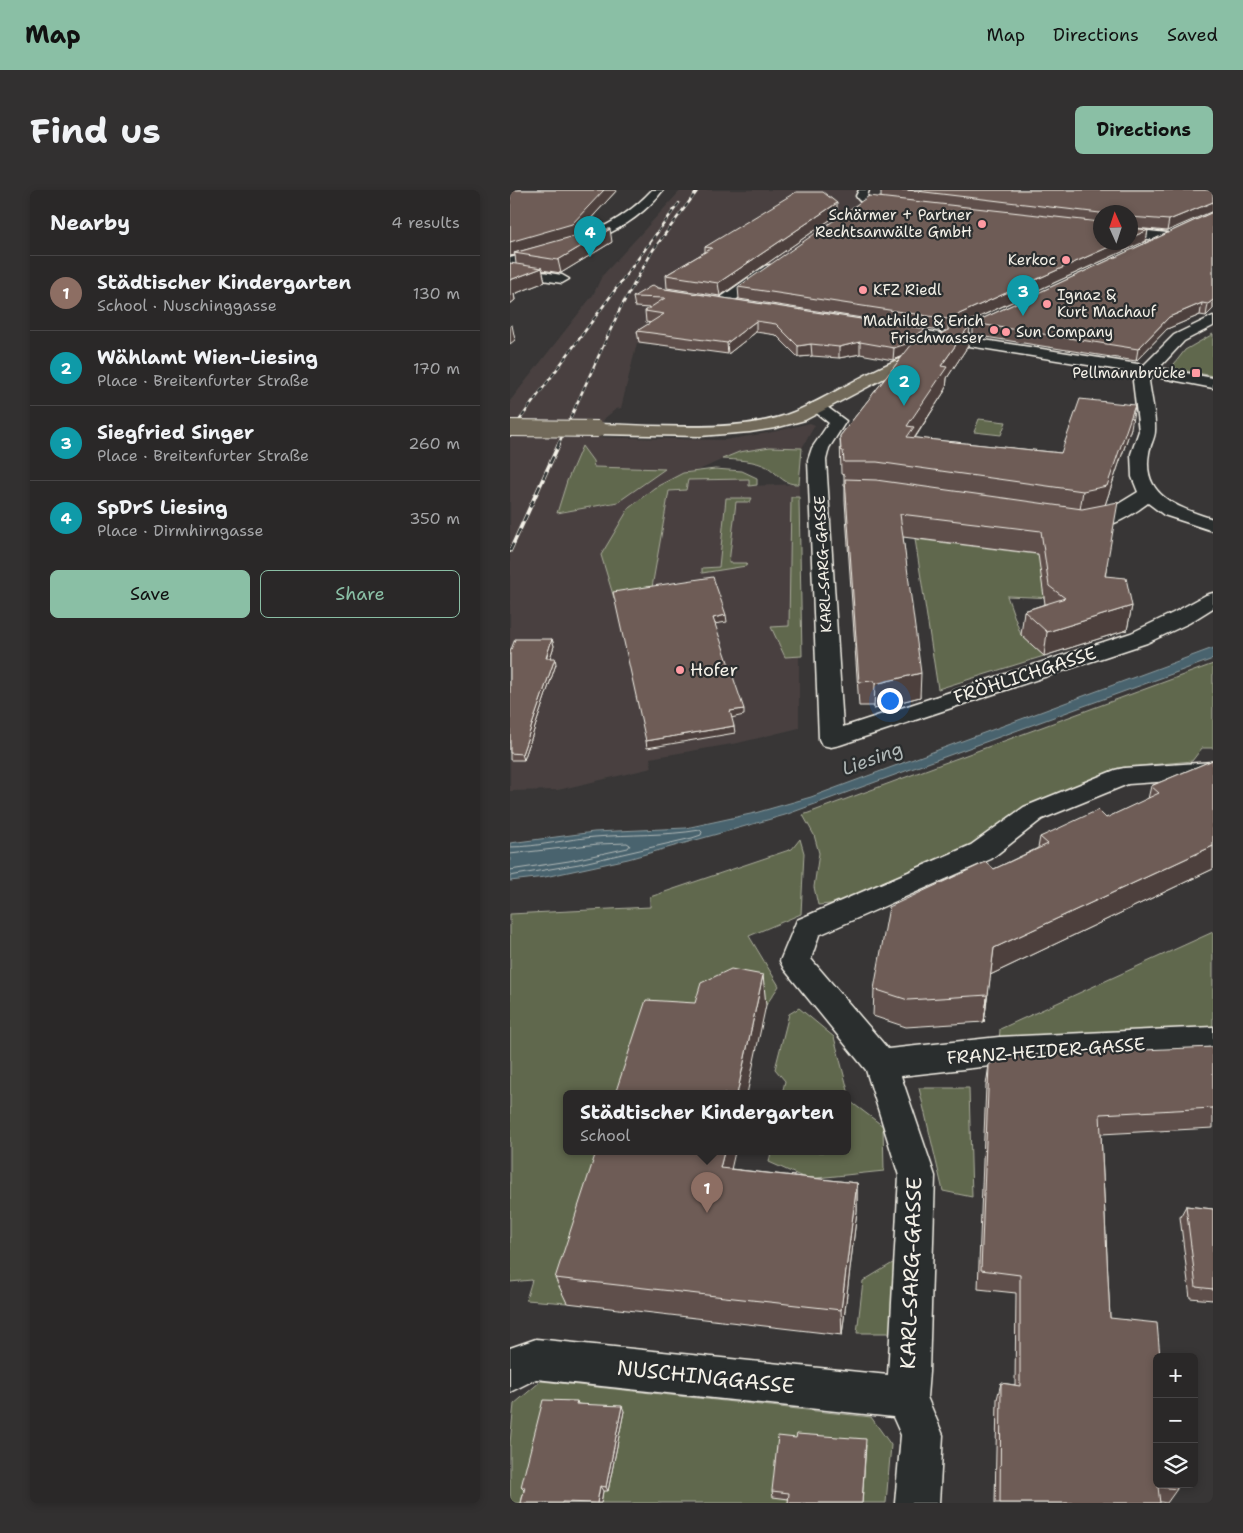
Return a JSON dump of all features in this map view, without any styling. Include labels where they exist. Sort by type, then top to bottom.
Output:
[{"type":"main road","points":[[1145,248],[1173,234]]},
{"type":"main road","points":[[510,428],[705,429],[817,407],[906,361],[922,357],[943,346],[946,340],[969,330]]},
{"type":"street","points":[[510,262],[578,241],[621,223],[643,206],[658,190]]},
{"type":"street","points":[[854,209],[869,197]]},
{"type":"street","points":[[1138,233],[1173,234]]},
{"type":"street","points":[[741,306],[717,302],[781,261]]},
{"type":"street","points":[[510,271],[562,279]]},
{"type":"street","points":[[1213,320],[1179,338],[1148,370],[1141,381],[1147,432],[1140,454],[1141,477],[1148,494],[1171,511],[1213,525]]},
{"type":"street","points":[[870,326],[946,340],[1148,370],[1211,382]]},
{"type":"street","name":"KARL-SARG-GASSE","points":[[817,407],[838,421],[818,453],[827,493],[831,739]]},
{"type":"street","points":[[1062,522],[1079,524],[1105,521],[1116,517],[1148,494]]},
{"type":"street","name":"FRÖHLICHGASSE","points":[[831,739],[1139,638],[1181,618],[1213,599]]},
{"type":"street","name":"KARL-SARG-GASSE","points":[[918,1503],[922,1435],[906,1398],[909,1372],[917,1176],[880,1064],[795,961],[807,928],[981,852],[1034,813],[1124,776],[1213,770]]},
{"type":"street","name":"FRANZ-HEIDER-GASSE","points":[[880,1064],[999,1051],[1213,1041]]},
{"type":"street","name":"NUSCHINGGASSE","points":[[510,1372],[522,1363],[536,1359],[906,1398]]},
{"type":"shaded area","points":[[681,190],[864,190],[864,201],[723,302],[773,317],[728,354],[637,343],[621,408],[616,409],[605,418],[594,437],[725,440],[768,433],[810,423],[815,425],[802,448],[770,447],[739,452],[699,470],[683,473],[669,491],[686,490],[688,480],[750,479],[750,486],[799,484],[799,728],[738,743],[650,758],[652,768],[558,790],[510,791],[510,401],[593,295],[602,276]]},
{"type":"green space","points":[[1213,334],[1213,376],[1171,368],[1185,350]]},
{"type":"green space","points":[[979,419],[1006,422],[1001,435],[974,432]]},
{"type":"green space","points":[[582,446],[593,461],[594,467],[665,469],[618,502],[557,513],[567,481]]},
{"type":"green space","points":[[770,447],[802,448],[799,484],[790,483],[782,479],[769,468],[758,463],[722,459],[739,452]]},
{"type":"green space","points":[[715,469],[742,471],[757,478],[757,485],[749,486],[749,479],[688,480],[686,490],[669,491],[651,593],[614,598],[601,555],[629,508],[654,488],[683,473]]},
{"type":"green space","points":[[791,497],[799,497],[802,656],[785,657],[771,627],[789,626]]},
{"type":"green space","points":[[726,498],[752,498],[750,502],[736,502],[729,563],[747,563],[746,566],[702,573],[702,568],[719,567]]},
{"type":"green space","points":[[915,539],[1107,563],[1103,600],[1007,596],[1021,635],[1044,656],[938,689]]},
{"type":"green space","points":[[1213,664],[1213,748],[1202,748],[1192,761],[1118,768],[1022,808],[976,845],[842,903],[818,905],[814,887],[819,853],[814,835],[803,815]]},
{"type":"green space","points":[[800,839],[804,853],[801,914],[749,936],[779,986],[766,1005],[735,999],[636,1090],[563,1090],[563,1155],[613,1155],[567,1303],[526,1300],[532,1280],[510,1282],[510,914],[650,907],[650,897],[792,849]]},
{"type":"green space","points":[[1213,932],[1213,1033],[999,1043],[1000,1029]]},
{"type":"green space","points":[[799,1008],[834,1037],[848,1090],[783,1090],[785,1081],[775,1069],[789,1014]]},
{"type":"green space","points":[[919,1088],[969,1088],[972,1197],[943,1191]]},
{"type":"green space","points":[[851,1102],[883,1126],[884,1171],[807,1179],[769,1162],[770,1155],[851,1155]]},
{"type":"green space","points":[[901,1258],[897,1333],[857,1333],[863,1281]]},
{"type":"green space","points":[[541,1381],[871,1417],[891,1445],[886,1503],[510,1503],[510,1443],[514,1404]]},
{"type":"water","points":[[1213,648],[1213,659],[785,815],[628,859],[545,877],[510,881],[510,843],[594,832],[686,828],[755,813],[811,797]]},
{"type":"building","points":[[510,190],[604,190],[572,224],[510,242]]},
{"type":"building","points":[[908,190],[1213,190],[1213,202],[1169,220],[1138,218],[1138,205],[1093,205],[1093,212]]},
{"type":"building","points":[[796,192],[823,192],[837,203],[718,283],[666,275],[712,248],[705,247]]},
{"type":"building","points":[[869,196],[1093,221],[1093,250],[1102,250],[948,319],[738,287]]},
{"type":"building","points":[[1213,212],[1213,300],[1208,304],[1202,303],[1169,317],[1138,349],[973,323],[1131,250],[1138,250],[1138,247]]},
{"type":"building","points":[[594,229],[610,229],[558,260],[514,253],[571,237]]},
{"type":"building","points":[[1138,229],[1148,230],[1138,234]]},
{"type":"building","points":[[510,263],[542,268],[510,280]]},
{"type":"building","points":[[653,285],[658,288],[926,329],[916,335],[918,340],[894,348],[860,342],[839,347],[811,344],[798,346],[776,324],[756,321],[727,343],[637,331],[664,314],[645,311],[665,298],[633,297]]},
{"type":"building","points":[[955,323],[970,325],[941,366],[947,367],[907,426],[914,427],[907,437],[1061,453],[1080,399],[1135,405],[1107,486],[1083,491],[877,462],[844,462],[840,436],[912,344],[929,340],[950,329]]},
{"type":"building","points":[[845,479],[876,480],[1082,509],[1118,502],[1105,576],[1126,578],[1132,606],[1047,632],[1024,611],[1065,598],[1049,586],[1041,531],[900,514],[921,673],[875,684],[874,681],[859,682]]},
{"type":"building","name":"Hofer","points":[[713,577],[726,615],[713,618],[744,709],[730,711],[734,726],[646,741],[613,592]]},
{"type":"building","points":[[515,639],[552,639],[546,658],[555,658],[522,754],[510,753],[510,652]]},
{"type":"building","points":[[1213,760],[1213,846],[994,948],[988,995],[908,1000],[874,989],[889,907],[986,862],[994,869],[1048,844],[1040,837],[1098,810],[1106,818],[1159,793],[1151,786]]},
{"type":"building","points":[[731,969],[763,975],[738,1090],[616,1090],[646,1000],[695,1003],[701,983]]},
{"type":"building","points":[[1213,1047],[1213,1108],[1100,1114],[1110,1318],[1157,1323],[1160,1353],[1153,1353],[1153,1488],[1158,1488],[1160,1503],[1000,1503],[1001,1383],[1020,1386],[1020,1275],[981,1270],[989,1065],[1000,1056]]},
{"type":"building","points":[[595,1155],[723,1155],[720,1168],[857,1183],[841,1310],[555,1278]]},
{"type":"building","points":[[1186,1206],[1213,1209],[1213,1289],[1196,1287]]},
{"type":"building","points":[[543,1400],[577,1401],[576,1404],[622,1406],[606,1487],[600,1486],[597,1503],[521,1503],[525,1487],[521,1487]]},
{"type":"building","points":[[797,1434],[866,1439],[862,1503],[788,1503],[789,1493],[772,1491],[778,1436],[796,1438]]},
{"type":"railway","points":[[558,445],[620,309],[653,250],[698,190]]},
{"type":"railway","points":[[510,433],[679,203]]},
{"type":"railway","points":[[510,551],[559,444]]},
{"type":"place","name":"Schärmer + Partner Rechtsanwälte GmbH","points":[[982,224]]},
{"type":"place","name":"SpDrS Liesing","points":[[590,257]]},
{"type":"place","name":"Kerkoc","points":[[1066,260]]},
{"type":"place","name":"KFZ Riedl","points":[[863,290]]},
{"type":"place","name":"Ignaz & Kurt Machauf","points":[[1047,304]]},
{"type":"place","name":"Siegfried Singer","points":[[1023,316]]},
{"type":"place","name":"Mathilde & Erich Frischwasser","points":[[994,330]]},
{"type":"place","name":"Sun Company","points":[[1006,332]]},
{"type":"place","name":"Pellmannbrücke","points":[[1196,373]]},
{"type":"place","name":"Wählamt Wien-Liesing","points":[[904,406]]},
{"type":"place","name":"Hofer","points":[[680,670]]},
{"type":"place","name":"Städtischer Kindergarten","points":[[707,1213]]},
{"type":"water label","name":"Liesing","points":[[872,758]]}]
